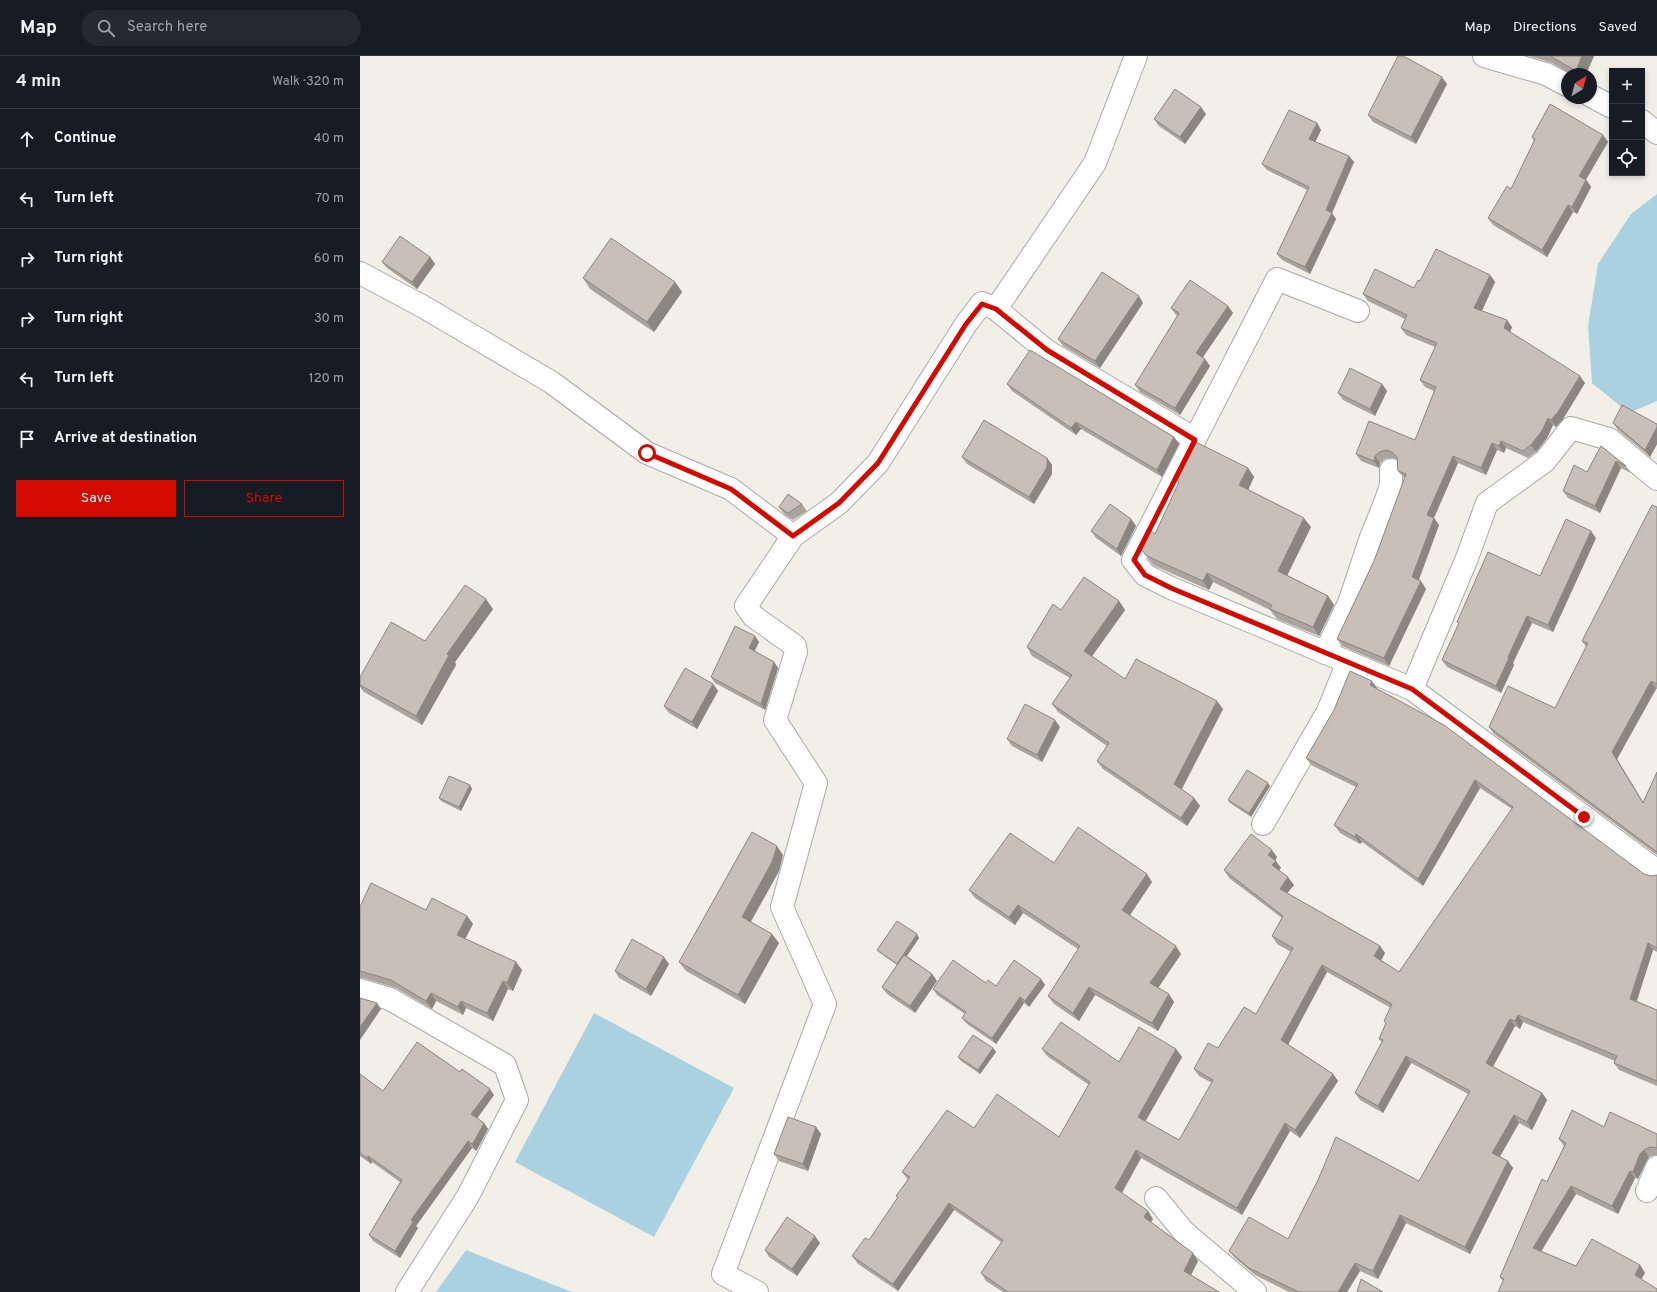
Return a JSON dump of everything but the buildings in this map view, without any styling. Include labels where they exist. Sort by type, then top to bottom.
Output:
[{"type":"street","points":[[996,309],[1095,163],[1136,56]]},
{"type":"street","points":[[1484,56],[1546,74],[1561,82]]},
{"type":"street","points":[[1597,99],[1609,105]]},
{"type":"street","points":[[1645,123],[1657,133]]},
{"type":"street","points":[[360,273],[422,306],[551,382],[647,453],[731,489],[793,536]]},
{"type":"street","points":[[1358,311],[1277,279],[1134,560],[1145,575],[1171,588],[1412,689],[1657,871]]},
{"type":"street","points":[[757,1292],[723,1274],[825,1004],[782,907],[816,783],[775,720],[796,652],[795,646],[753,616],[746,606],[793,536],[839,503],[878,463],[966,324],[982,304],[996,309],[1047,350],[1195,440]]},
{"type":"street","points":[[1412,689],[1467,558],[1487,503],[1544,461],[1571,428],[1609,439],[1657,479]]},
{"type":"street","points":[[1325,653],[1349,602],[1370,540],[1386,500],[1391,485],[1391,470]]},
{"type":"street","points":[[1263,824],[1328,711],[1348,662]]},
{"type":"street","points":[[360,990],[390,999],[505,1065],[518,1100],[468,1196],[407,1292]]},
{"type":"street","points":[[1647,1191],[1657,1167]]},
{"type":"street","points":[[1156,1198],[1184,1232],[1255,1292]]},
{"type":"water","points":[[1657,194],[1657,401],[1629,413],[1592,383],[1588,326],[1598,264],[1631,214]]},
{"type":"water","points":[[594,1013],[734,1088],[654,1237],[515,1162]]},
{"type":"water","points":[[466,1250],[572,1292],[436,1292]]},
{"type":"route","points":[[647,453],[731,489],[793,536],[839,503],[878,463],[966,324],[982,304],[996,309],[1047,350],[1195,440],[1134,560],[1145,575],[1171,588],[1412,689],[1584,817]]}]
